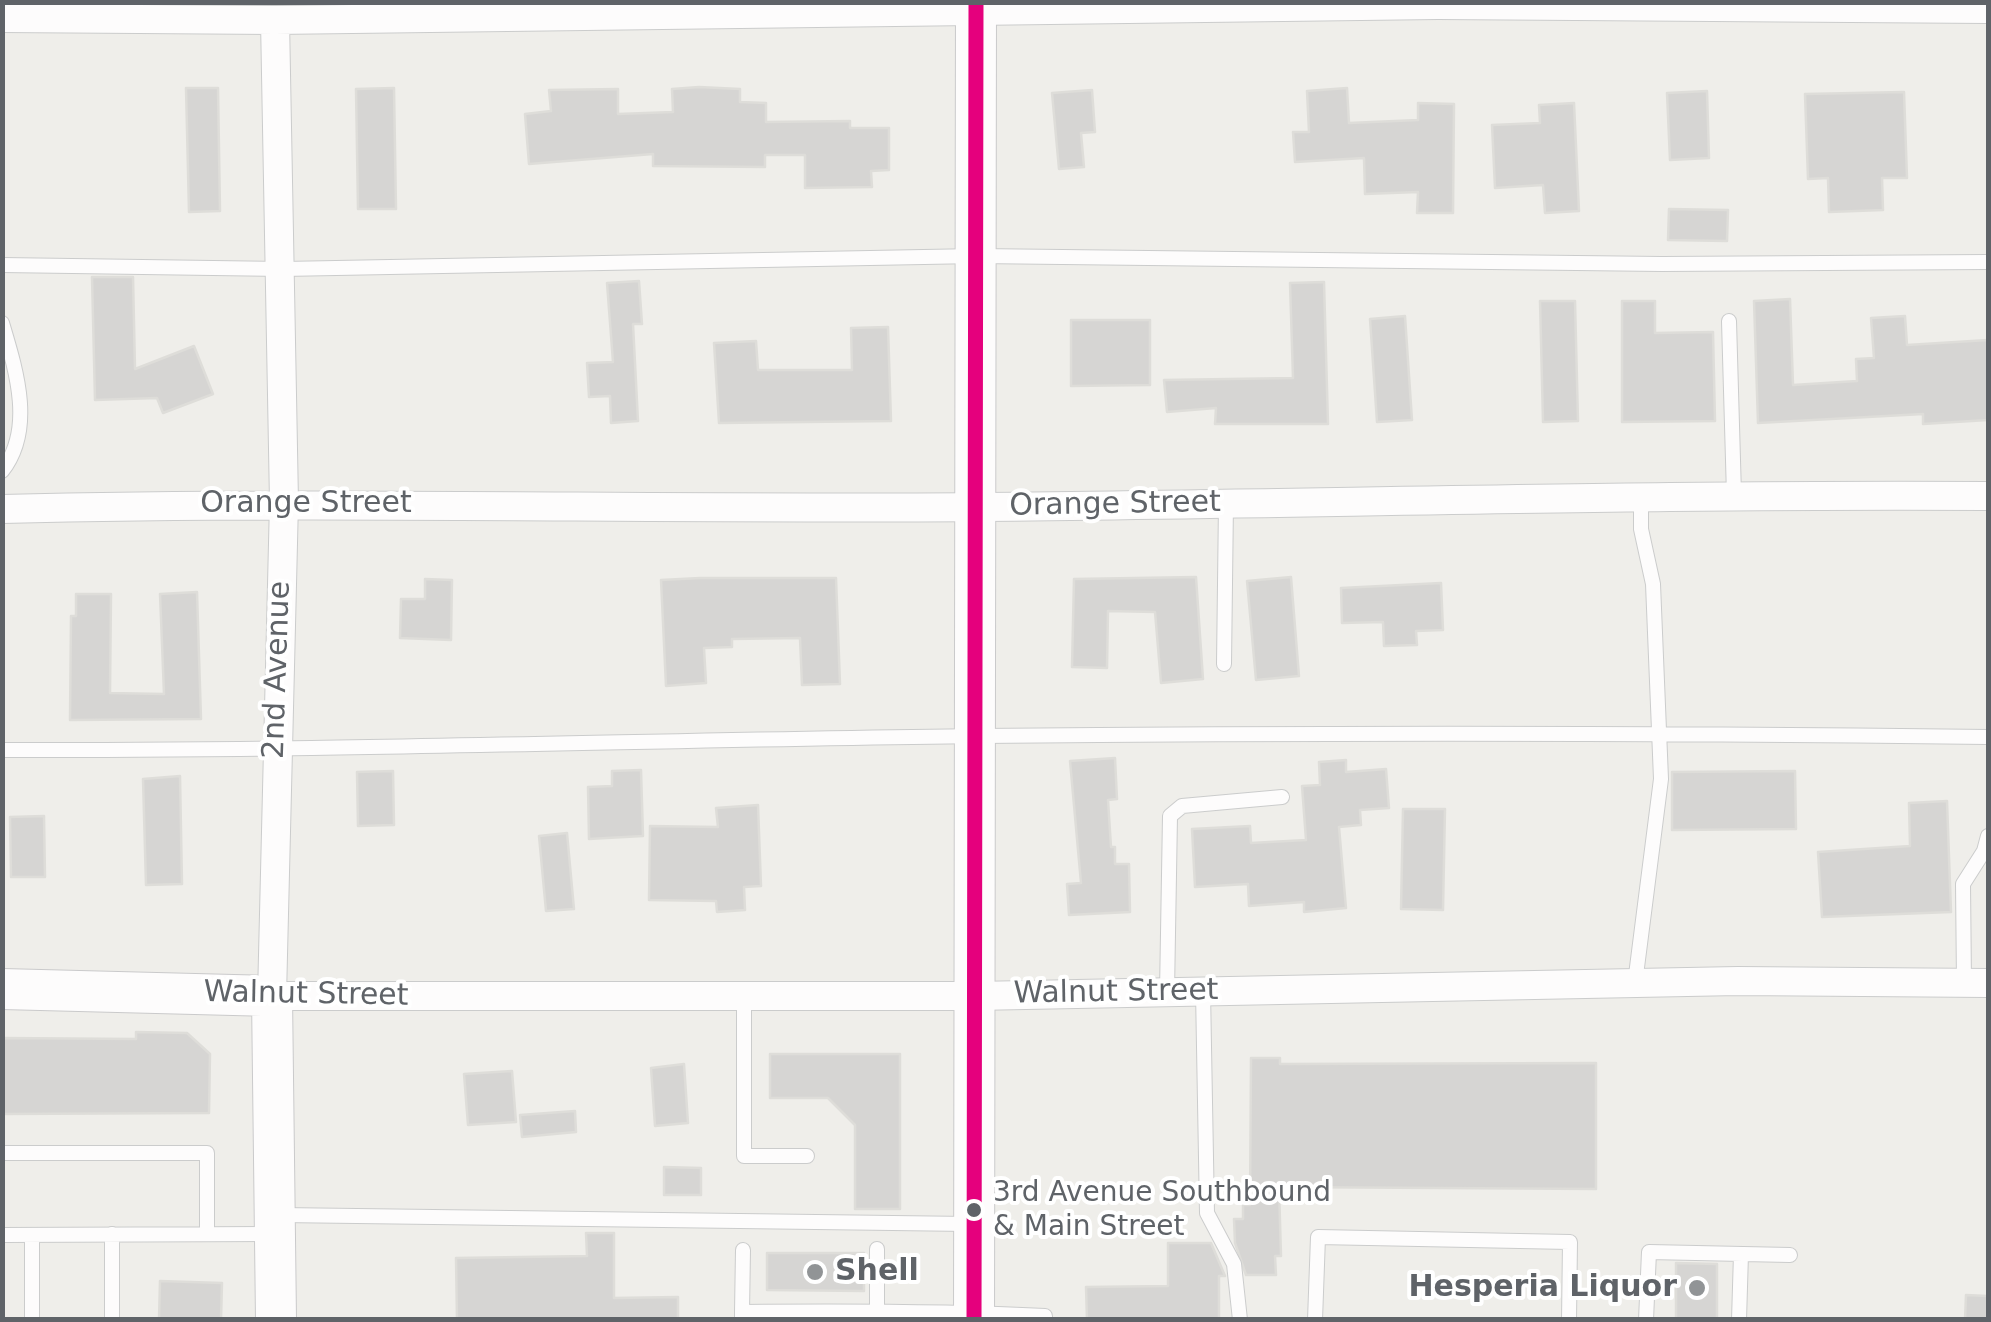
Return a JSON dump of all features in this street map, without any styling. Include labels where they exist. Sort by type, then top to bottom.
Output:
[{"type":"street","points":[[974,1316],[976,6]]},
{"type":"street","points":[[2,18],[275,20],[976,6],[1988,8]]},
{"type":"street","name":"2nd Avenue","points":[[275,20],[283,270],[284,502],[274,751],[276,1320]]},
{"type":"street","name":"Orange Street","points":[[2,509],[284,502],[977,507],[1640,496],[1988,496]]},
{"type":"street","name":"Walnut Street","points":[[2,989],[272,996],[975,996],[1635,983],[1976,983]]},
{"type":"lane","points":[[2,265],[283,270],[977,256],[1662,264],[1988,262]]},
{"type":"lane","points":[[1729,321],[1734,495]]},
{"type":"lane","points":[[2,323],[20,395],[17,452],[2,471]]},
{"type":"lane","points":[[1635,983],[1661,779],[1653,584],[1641,530],[1640,496]]},
{"type":"lane","points":[[1224,664],[1226,503]]},
{"type":"lane","points":[[2,750],[274,751],[976,736],[1988,736]]},
{"type":"lane","points":[[1167,992],[1170,816],[1182,806],[1282,798]]},
{"type":"lane","points":[[1976,983],[1963,884],[1984,851],[1988,836]]},
{"type":"lane","points":[[1203,991],[1206,1213],[1234,1264],[1240,1320]]},
{"type":"lane","points":[[744,996],[744,1156],[807,1156]]},
{"type":"lane","points":[[2,1153],[207,1153],[207,1234]]},
{"type":"lane","points":[[2,1236],[207,1234],[273,1224],[974,1224]]},
{"type":"lane","points":[[112,1234],[112,1320]]},
{"type":"lane","points":[[32,1235],[32,1320]]},
{"type":"lane","points":[[1315,1320],[1318,1236],[1570,1242],[1569,1320]]},
{"type":"lane","points":[[877,1249],[877,1316]]},
{"type":"lane","points":[[743,1250],[742,1316],[1045,1316],[1045,1320]]},
{"type":"lane","points":[[1646,1320],[1649,1252],[1790,1255]]},
{"type":"lane","points":[[1740,1320],[1741,1254]]},
{"type":"building","points":[[186,88],[218,88],[220,211],[189,212]]},
{"type":"building","points":[[394,88],[396,209],[358,209],[356,89]]},
{"type":"building","points":[[1347,88],[1349,123],[1418,120],[1418,103],[1454,104],[1453,213],[1417,213],[1418,192],[1365,194],[1364,158],[1295,162],[1293,132],[1309,132],[1307,91]]},
{"type":"building","points":[[618,89],[618,114],[673,112],[672,89],[740,89],[740,102],[766,103],[766,122],[850,121],[850,128],[889,128],[889,170],[871,171],[872,187],[805,188],[805,155],[765,155],[765,167],[653,166],[653,154],[529,164],[525,114],[551,111],[549,90]]},
{"type":"building","points":[[1092,90],[1095,132],[1081,133],[1084,167],[1059,169],[1052,93]]},
{"type":"building","points":[[1707,91],[1709,158],[1670,160],[1667,93]]},
{"type":"building","points":[[1904,92],[1907,178],[1882,178],[1883,210],[1829,212],[1828,178],[1808,179],[1805,94]]},
{"type":"building","points":[[1574,103],[1579,211],[1545,213],[1543,185],[1495,188],[1492,125],[1540,123],[1539,105]]},
{"type":"building","points":[[1669,209],[1728,210],[1727,241],[1668,240]]},
{"type":"building","points":[[92,277],[133,277],[135,369],[194,346],[213,394],[163,413],[157,398],[95,400]]},
{"type":"building","points":[[639,281],[642,324],[633,324],[638,421],[611,423],[610,396],[589,397],[587,363],[613,362],[607,283]]},
{"type":"building","points":[[1324,282],[1328,424],[1215,424],[1216,408],[1167,412],[1164,380],[1293,378],[1290,283]]},
{"type":"building","points":[[1790,299],[1793,385],[1857,381],[1856,359],[1874,358],[1871,318],[1905,316],[1907,345],[1988,340],[1988,420],[1923,424],[1923,414],[1758,423],[1754,301]]},
{"type":"building","points":[[1540,301],[1575,301],[1578,421],[1543,422]]},
{"type":"building","points":[[1622,301],[1655,301],[1655,333],[1713,332],[1715,421],[1622,422]]},
{"type":"building","points":[[1405,316],[1412,420],[1377,422],[1370,319]]},
{"type":"building","points":[[1071,320],[1150,320],[1150,385],[1071,386]]},
{"type":"building","points":[[888,327],[891,421],[719,423],[714,343],[756,341],[758,370],[852,370],[851,328]]},
{"type":"building","points":[[1196,577],[1203,679],[1161,683],[1155,612],[1108,611],[1107,668],[1072,667],[1074,579]]},
{"type":"building","points":[[1291,577],[1299,676],[1256,680],[1247,581]]},
{"type":"building","points":[[836,578],[840,684],[802,685],[800,638],[732,639],[732,647],[704,648],[706,683],[666,686],[661,580]]},
{"type":"building","points":[[425,579],[452,580],[451,640],[400,638],[401,599],[425,599]]},
{"type":"building","points":[[1441,583],[1443,630],[1416,631],[1417,645],[1384,646],[1383,622],[1342,623],[1341,588]]},
{"type":"building","points":[[197,592],[201,719],[70,720],[71,616],[76,616],[76,594],[111,594],[110,693],[164,694],[160,594]]},
{"type":"building","points":[[1115,758],[1117,799],[1108,800],[1111,847],[1115,847],[1115,864],[1129,864],[1130,912],[1069,915],[1067,884],[1081,883],[1070,761]]},
{"type":"building","points":[[1346,760],[1346,772],[1386,769],[1389,808],[1360,810],[1361,825],[1339,827],[1346,908],[1304,912],[1304,902],[1249,906],[1248,884],[1195,887],[1192,829],[1250,826],[1251,843],[1306,840],[1302,786],[1320,785],[1319,762]]},
{"type":"building","points":[[641,770],[643,836],[589,839],[588,787],[612,786],[612,771]]},
{"type":"building","points":[[393,771],[394,825],[358,826],[357,772]]},
{"type":"building","points":[[1795,771],[1796,829],[1672,830],[1672,772]]},
{"type":"building","points":[[180,776],[182,884],[146,885],[143,779]]},
{"type":"building","points":[[1947,801],[1951,912],[1822,917],[1818,852],[1910,846],[1909,803]]},
{"type":"building","points":[[758,805],[761,886],[744,887],[745,910],[717,912],[716,901],[649,900],[650,826],[718,827],[716,808]]},
{"type":"building","points":[[1403,809],[1445,809],[1443,910],[1401,909]]},
{"type":"building","points":[[44,816],[45,877],[11,877],[10,817]]},
{"type":"building","points":[[567,833],[574,909],[546,911],[539,836]]},
{"type":"building","points":[[136,1032],[187,1033],[210,1054],[209,1113],[2,1114],[2,1038],[136,1039]]},
{"type":"building","points":[[770,1054],[900,1054],[900,1209],[855,1209],[855,1125],[828,1098],[770,1098]]},
{"type":"building","points":[[1251,1058],[1280,1058],[1280,1064],[1596,1063],[1596,1189],[1279,1187],[1281,1256],[1275,1256],[1276,1275],[1246,1275],[1235,1243],[1234,1219],[1243,1219],[1243,1205],[1250,1205]]},
{"type":"building","points":[[684,1064],[688,1123],[655,1126],[651,1068]]},
{"type":"building","points":[[512,1071],[516,1122],[468,1125],[464,1074]]},
{"type":"building","points":[[575,1111],[576,1132],[522,1137],[520,1115]]},
{"type":"building","points":[[664,1167],[701,1168],[701,1195],[664,1195]]},
{"type":"building","points":[[586,1233],[614,1233],[614,1298],[678,1297],[678,1320],[457,1320],[456,1258],[587,1256]]},
{"type":"building","points":[[1168,1243],[1211,1243],[1225,1276],[1219,1276],[1219,1320],[1087,1320],[1086,1287],[1168,1286]]},
{"type":"building","name":"Shell","points":[[767,1253],[864,1253],[864,1291],[767,1290]]},
{"type":"building","name":"Hesperia Liquor","points":[[1676,1263],[1717,1264],[1717,1320],[1676,1320]]},
{"type":"building","points":[[160,1281],[222,1283],[221,1320],[159,1320]]},
{"type":"building","points":[[1966,1295],[1988,1296],[1988,1320],[1965,1320]]},
{"type":"transit line","points":[[974,1320],[976,2]]},
{"type":"place","name":"3rd Avenue Southbound & Main Street","points":[[974,1210]]},
{"type":"place","name":"Shell","points":[[815,1272]]},
{"type":"place","name":"Hesperia Liquor","points":[[1697,1288]]}]
